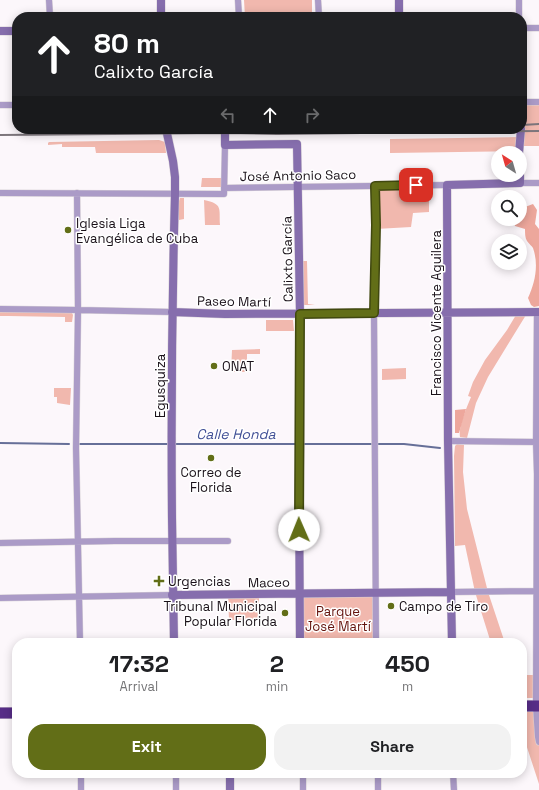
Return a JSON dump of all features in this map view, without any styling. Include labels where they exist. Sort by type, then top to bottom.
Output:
[{"type":"highway","points":[[527,706],[538,706]]},
{"type":"highway","points":[[0,713],[12,713]]},
{"type":"street","points":[[50,0],[50,12]]},
{"type":"street","points":[[161,0],[161,12]]},
{"type":"street","points":[[238,0],[239,12]]},
{"type":"street","points":[[318,0],[318,12]]},
{"type":"street","points":[[399,0],[399,12]]},
{"type":"street","points":[[519,0],[519,12]]},
{"type":"street","points":[[527,28],[539,28]]},
{"type":"street","points":[[0,31],[12,31]]},
{"type":"street","points":[[527,102],[539,102]]},
{"type":"street","points":[[0,105],[12,105]]},
{"type":"street","name":"Egusquiza","points":[[167,134],[175,177],[172,312],[172,595],[174,638]]},
{"type":"street","points":[[224,191],[225,134]]},
{"type":"street","points":[[520,146],[521,134]]},
{"type":"street","name":"Calixto García","points":[[225,145],[297,144],[300,314],[300,638]]},
{"type":"street","name":"José Antonio Saco","points":[[527,180],[539,183]]},
{"type":"street","name":"José Antonio Saco","points":[[0,193],[175,194],[298,187],[447,185],[491,181]]},
{"type":"street","name":"Francisco Vicente Aguilera","points":[[447,185],[448,442],[452,638]]},
{"type":"street","points":[[375,186],[376,225],[374,313],[376,638]]},
{"type":"street","points":[[77,193],[78,310],[76,440],[80,638]]},
{"type":"street","name":"Paseo Martí","points":[[0,309],[226,314],[538,312]]},
{"type":"street","points":[[538,312],[537,474],[539,742]]},
{"type":"street","points":[[448,442],[538,442]]},
{"type":"street","points":[[0,543],[228,541]]},
{"type":"street","name":"Maceo","points":[[0,598],[538,591]]},
{"type":"street","points":[[81,778],[81,790]]},
{"type":"street","points":[[176,778],[176,790]]},
{"type":"street","points":[[230,778],[230,790]]},
{"type":"street","points":[[302,778],[303,790]]},
{"type":"street","points":[[378,778],[378,790]]},
{"type":"street","points":[[454,778],[454,790]]},
{"type":"green space","points":[[244,0],[312,0],[312,12],[245,12]]},
{"type":"green space","points":[[527,102],[539,102],[539,146],[491,146],[491,151],[390,153],[390,139],[519,137],[520,134],[527,134]]},
{"type":"green space","points":[[159,140],[165,142],[166,153],[96,153],[95,147],[62,147],[62,144],[48,145],[49,142]]},
{"type":"green space","points":[[202,178],[221,178],[221,187],[201,187]]},
{"type":"green space","points":[[429,185],[429,212],[413,213],[411,227],[376,229],[375,186]]},
{"type":"green space","points":[[180,198],[184,198],[184,219],[179,220],[179,201]]},
{"type":"green space","points":[[204,200],[214,203],[219,208],[220,225],[205,225]]},
{"type":"green space","points":[[303,261],[307,261],[308,304],[315,305],[304,305]]},
{"type":"green space","points":[[0,312],[69,312],[73,315],[72,322],[65,322],[65,317],[0,316]]},
{"type":"green space","points":[[516,315],[526,315],[488,377],[476,403],[467,438],[460,437],[465,411],[471,397],[468,396],[473,382],[485,360]]},
{"type":"green space","points":[[266,320],[293,320],[294,331],[266,331]]},
{"type":"green space","points":[[260,349],[260,354],[247,354],[247,372],[231,372],[232,350]]},
{"type":"green space","points":[[406,368],[406,379],[382,380],[382,369]]},
{"type":"green space","points":[[54,388],[71,388],[70,405],[57,403],[57,397],[54,397]]},
{"type":"green space","points":[[457,444],[464,445],[463,472],[467,509],[488,592],[503,638],[489,638],[475,592],[465,545],[455,546],[455,446]]},
{"type":"green space","name":"Parque José Martí","points":[[376,593],[376,638],[300,638],[299,594]]},
{"type":"green space","points":[[228,594],[259,595],[259,620],[229,620]]},
{"type":"green space","points":[[527,675],[533,675],[534,698],[527,698]]},
{"type":"green space","points":[[527,706],[536,706],[539,742],[539,784],[527,747]]},
{"type":"shaded area","points":[[533,204],[537,210],[535,224],[539,229],[539,306],[534,307],[531,305],[528,298],[533,286],[535,274],[535,254],[533,248],[527,241],[525,229],[515,226],[527,226],[527,206]]},
{"type":"shaded area","points":[[466,409],[459,433],[455,433],[455,410]]},
{"type":"waterway","name":"Calle Honda","points":[[0,443],[69,444]]},
{"type":"waterway","name":"Calle Honda","points":[[80,444],[169,444]]},
{"type":"waterway","name":"Calle Honda","points":[[174,444],[297,444]]},
{"type":"waterway","name":"Calle Honda","points":[[302,444],[404,444],[440,448]]},
{"type":"railway","points":[[527,125],[539,124]]},
{"type":"railway","points":[[527,131],[539,131]]},
{"type":"railway","points":[[0,135],[112,134]]},
{"type":"place","name":"Iglesia Liga Evangélica de Cuba","points":[[68,230]]},
{"type":"place","name":"ONAT","points":[[214,366]]},
{"type":"place","name":"Correo de Florida","points":[[211,458]]},
{"type":"place","name":"Urgencias","points":[[159,581]]},
{"type":"place","name":"Campo de Tiro","points":[[391,606]]},
{"type":"place","name":"Tribunal Municipal Popular Florida","points":[[285,613]]},
{"type":"route","points":[[299,530],[300,314],[374,313],[376,225],[375,186],[416,185]]}]
